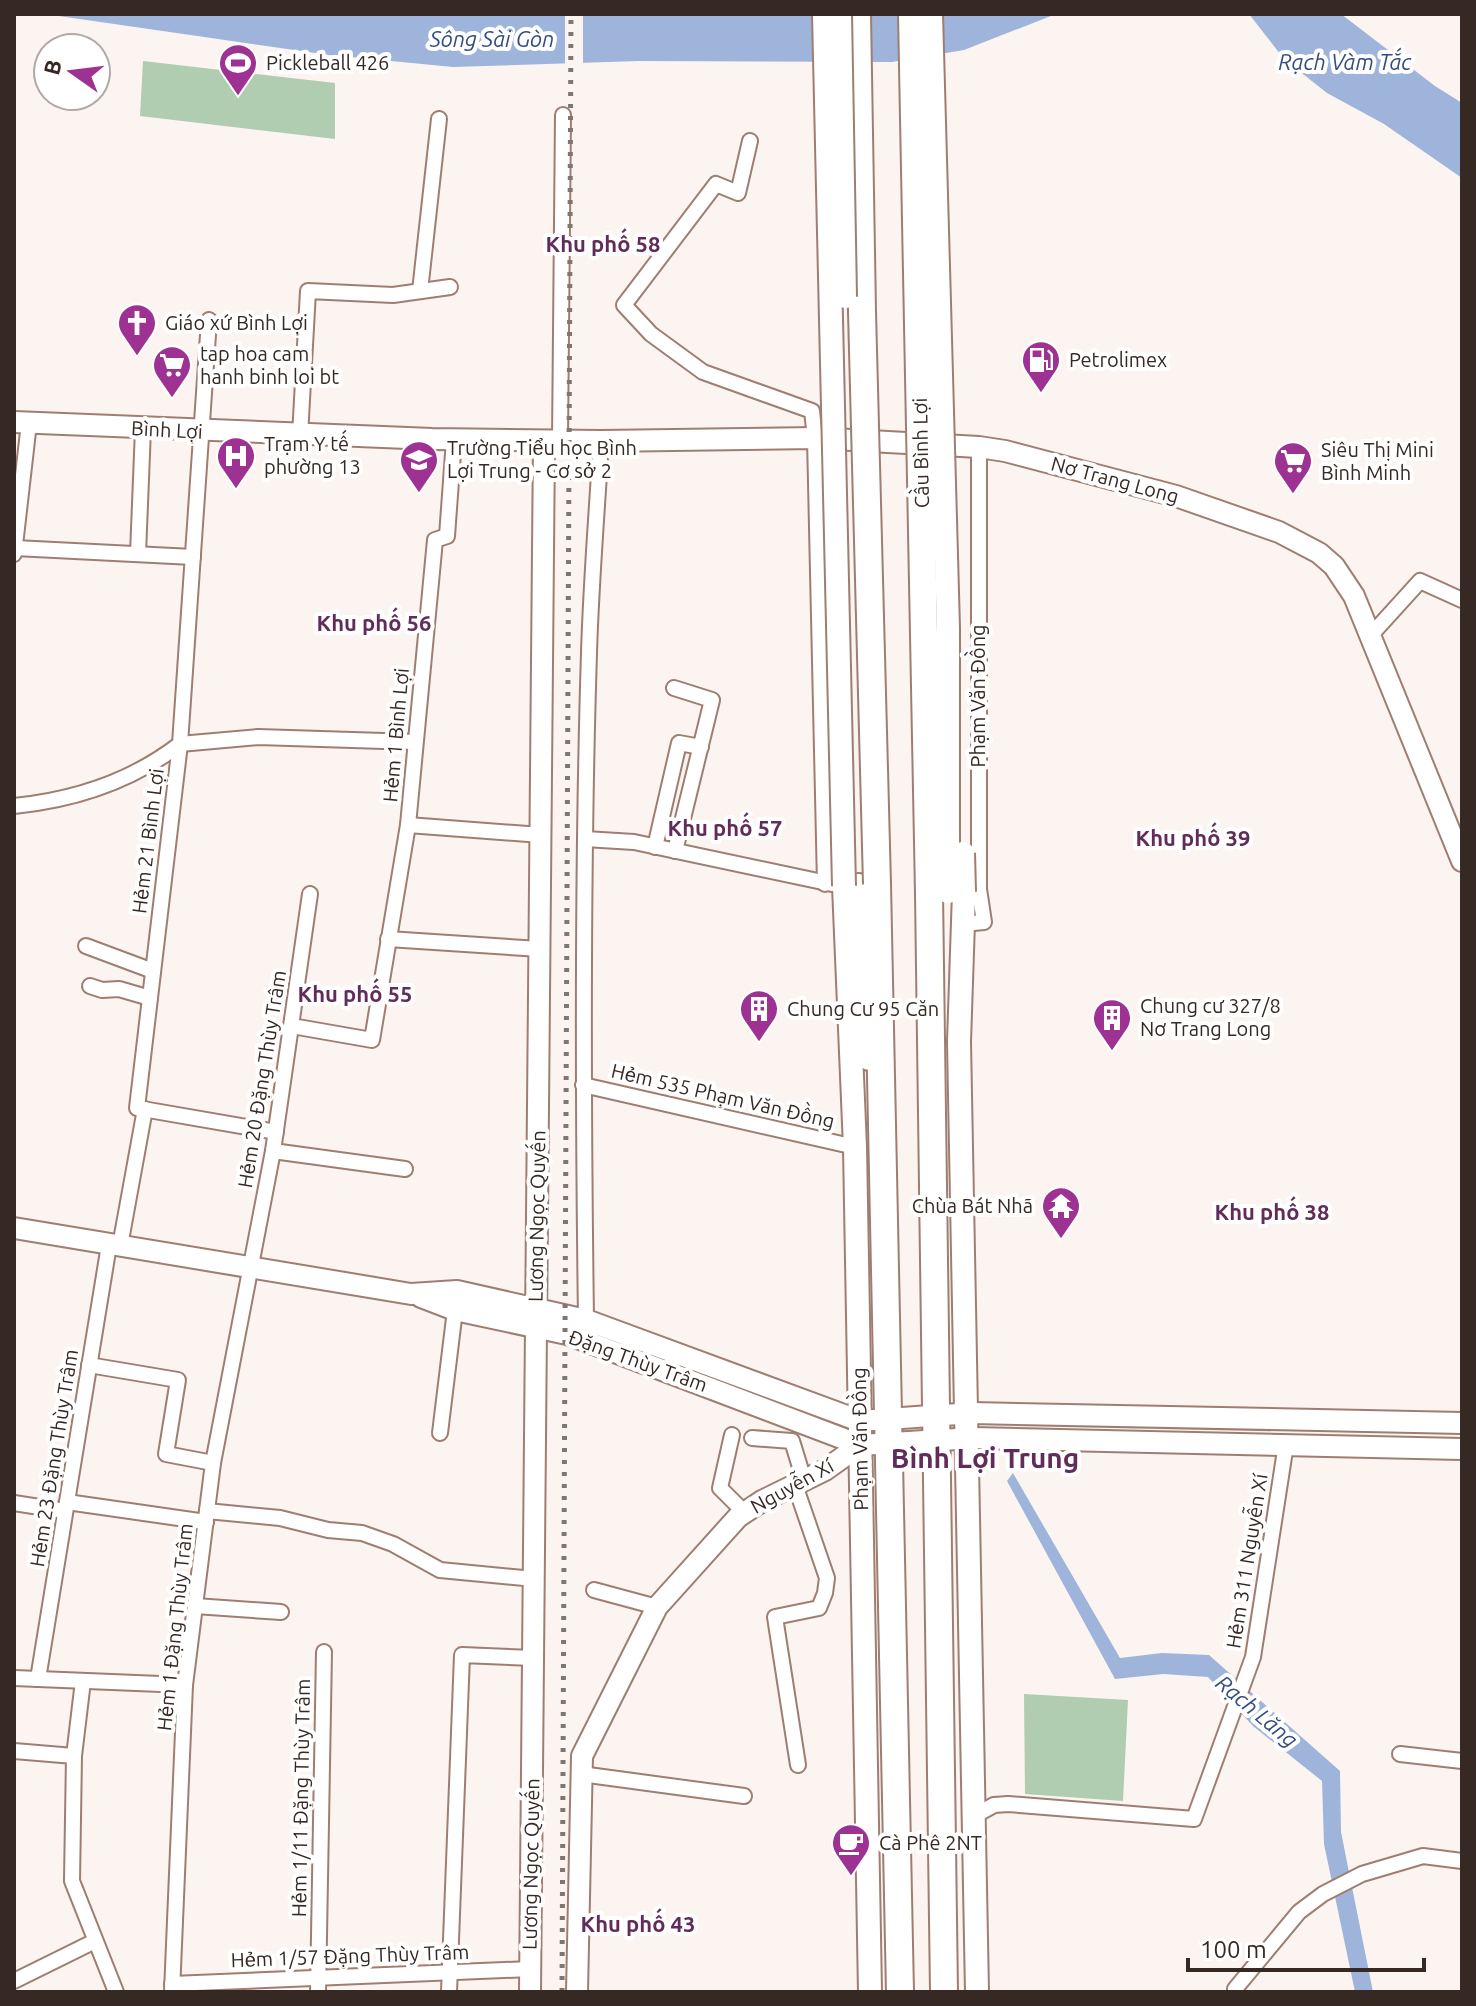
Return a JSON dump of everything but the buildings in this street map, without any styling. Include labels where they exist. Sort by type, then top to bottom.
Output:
[{"type":"highway","points":[[851,884],[857,14]]},
{"type":"highway","name":"Cầu Bình Lợi","points":[[912,14],[947,892]]},
{"type":"highway","name":"Phạm Văn Đồng","points":[[851,884],[883,1150],[900,1992]]},
{"type":"highway","points":[[944,1992],[933,1204],[947,892]]},
{"type":"main road","points":[[824,14],[851,884]]},
{"type":"main road","points":[[840,14],[852,722],[851,884]]},
{"type":"main road","name":"Cầu Bình Lợi","points":[[931,14],[948,628],[947,892]]},
{"type":"main road","name":"Cầu Bình Lợi","points":[[944,14],[947,892]]},
{"type":"main road","name":"Phạm Văn Đồng","points":[[851,884],[870,1992]]},
{"type":"main road","name":"Phạm Văn Đồng","points":[[947,892],[974,923],[959,1042],[977,1992]]},
{"type":"main road","points":[[855,1147],[883,1150]]},
{"type":"main road","points":[[940,1706],[972,1705]]},
{"type":"street","points":[[552,441],[563,115]]},
{"type":"street","points":[[420,291],[439,119]]},
{"type":"street","points":[[750,141],[738,193],[716,184],[624,305],[651,334],[703,372],[812,411],[815,438]]},
{"type":"street","points":[[300,436],[308,291],[393,295],[450,287]]},
{"type":"street","name":"Hẻm 21 Bình Lợi","points":[[115,1246],[145,1109],[137,1108],[180,744],[209,320]]},
{"type":"street","points":[[14,554],[22,423]]},
{"type":"street","name":"Bình Lợi","points":[[22,423],[300,436],[552,441]]},
{"type":"street","points":[[138,554],[143,429]]},
{"type":"street","name":"Phạm Văn Đồng","points":[[815,438],[851,884]]},
{"type":"street","name":"Nơ Trang Long","points":[[552,441],[815,438],[979,447],[1176,496],[1279,532],[1319,553],[1334,566],[1354,596],[1462,861]]},
{"type":"street","name":"Hẻm 1 Bình Lợi","points":[[292,1026],[372,1040],[408,825],[435,540],[447,536],[454,440]]},
{"type":"street","name":"Lương Ngọc Quyến","points":[[530,1992],[541,835],[552,441]]},
{"type":"street","points":[[586,1320],[583,1085],[585,839],[589,650],[601,441]]},
{"type":"street","name":"Phạm Văn Đồng","points":[[974,923],[979,889],[979,447]]},
{"type":"street","points":[[15,548],[193,557]]},
{"type":"street","points":[[1371,635],[1420,581],[1462,600]]},
{"type":"street","points":[[674,688],[712,700],[675,851]]},
{"type":"street","points":[[14,806],[41,804],[95,790],[154,764],[180,744],[258,737],[415,742]]},
{"type":"street","points":[[655,847],[679,743],[701,747]]},
{"type":"street","points":[[408,825],[541,835]]},
{"type":"street","points":[[585,839],[634,842],[851,884]]},
{"type":"street","name":"Hẻm 20 Đặng Thùy Trâm","points":[[252,1269],[276,1132],[310,894]]},
{"type":"street","points":[[388,939],[540,949]]},
{"type":"street","points":[[86,946],[153,971]]},
{"type":"street","points":[[90,986],[102,990],[119,989],[150,998]]},
{"type":"street","name":"Hẻm 535 Phạm Văn Đồng","points":[[583,1085],[855,1147]]},
{"type":"street","points":[[145,1109],[276,1132]]},
{"type":"street","points":[[273,1151],[405,1169]]},
{"type":"street","name":"Đặng Thùy Trâm","points":[[14,1228],[411,1294],[455,1310],[536,1319],[586,1320],[860,1421]]},
{"type":"street","name":"Hẻm 23 Đặng Thùy Trâm","points":[[38,1679],[89,1365],[115,1246]]},
{"type":"street","name":"Hẻm 1 Đặng Thùy Trâm","points":[[172,1988],[185,1685],[213,1463],[252,1269]]},
{"type":"street","name":"Đặng Thùy Trâm","points":[[411,1294],[457,1291],[860,1445]]},
{"type":"street","points":[[440,1433],[455,1310]]},
{"type":"street","points":[[89,1365],[178,1380],[166,1454],[213,1463]]},
{"type":"street","points":[[860,1445],[890,1431],[935,1428],[966,1415],[1462,1423]]},
{"type":"street","points":[[860,1421],[890,1431]]},
{"type":"street","points":[[935,1428],[967,1439],[1462,1449]]},
{"type":"street","points":[[732,1435],[720,1488],[744,1512]]},
{"type":"street","points":[[752,1438],[792,1441],[827,1578],[819,1608],[775,1617],[798,1765]]},
{"type":"street","name":"Hẻm 311 Nguyễn Xí","points":[[974,1816],[994,1805],[1008,1804],[1194,1819],[1253,1657],[1286,1444]]},
{"type":"street","name":"Nguyễn Xí","points":[[577,1992],[582,1756],[657,1607],[744,1512],[825,1470],[860,1445]]},
{"type":"street","points":[[14,1503],[280,1518],[328,1530],[362,1533],[393,1544],[440,1570],[534,1579]]},
{"type":"street","points":[[594,1590],[657,1607]]},
{"type":"street","points":[[195,1606],[281,1612]]},
{"type":"street","name":"Hẻm 1/11 Đặng Thùy Trâm","points":[[318,1985],[324,1652]]},
{"type":"street","points":[[449,1992],[462,1655],[533,1658]]},
{"type":"street","points":[[14,1678],[185,1685]]},
{"type":"street","points":[[83,1681],[74,1756],[72,1881],[116,1992]]},
{"type":"street","points":[[14,1751],[74,1756]]},
{"type":"street","points":[[1400,1754],[1462,1761]]},
{"type":"street","points":[[581,1774],[744,1796]]},
{"type":"street","points":[[1235,1989],[1299,1912],[1323,1894],[1362,1874],[1423,1856],[1462,1861]]},
{"type":"street","points":[[14,1981],[95,1941]]},
{"type":"street","name":"Hẻm 1/57 Đặng Thùy Trâm","points":[[172,1988],[318,1985],[449,1972],[530,1969]]},
{"type":"green space","name":"Pickleball 426","points":[[143,61],[335,83],[335,139],[140,116]]},
{"type":"green space","points":[[1024,1694],[1128,1700],[1123,1801],[1025,1794]]},
{"type":"water","name":"Sông Sài Gòn","points":[[45,14],[1056,14],[964,50],[892,62],[639,61],[453,67],[329,55]]},
{"type":"water","name":"Rạch Vàm Tắc","points":[[1249,14],[1341,14],[1462,103],[1462,178],[1384,124],[1327,93],[1284,59]]},
{"type":"water","name":"Rạch Lăng","points":[[1013,1473],[1120,1658],[1162,1653],[1209,1655],[1340,1771],[1341,1832],[1373,1992],[1355,1992],[1324,1844],[1322,1781],[1253,1726],[1208,1677],[1163,1674],[1115,1679],[1007,1481]]},
{"type":"pier","points":[[565,14],[583,14],[583,67],[565,67]]},
{"type":"railway","points":[[562,1992],[571,14]]},
{"type":"place","name":"Pickleball 426","points":[[238,97]]},
{"type":"place","name":"Giáo xứ Bình Lợi","points":[[137,357]]},
{"type":"place","name":"Petrolimex","points":[[1041,394]]},
{"type":"place","name":"tap hoa cam hanh binh loi bt","points":[[172,399]]},
{"type":"place","name":"Trạm Y tế phường 13","points":[[236,490]]},
{"type":"place","name":"Trường Tiểu học Bình Lợi Trung - Cơ sở 2","points":[[419,494]]},
{"type":"place","name":"Siêu Thị Mini Bình Minh","points":[[1293,495]]},
{"type":"place","name":"Chung Cư 95 Căn","points":[[759,1043]]},
{"type":"place","name":"Chung cư 327/8 Nơ Trang Long","points":[[1112,1052]]},
{"type":"place","name":"Chùa Bát Nhã","points":[[1061,1240]]},
{"type":"place","name":"Cà Phê 2NT","points":[[851,1877]]},
{"type":"district","name":"Khu phố 58","points":[[603,244]]},
{"type":"district","name":"Khu phố 56","points":[[374,623]]},
{"type":"district","name":"Khu phố 57","points":[[725,828]]},
{"type":"district","name":"Khu phố 39","points":[[1193,838]]},
{"type":"district","name":"Khu phố 55","points":[[355,994]]},
{"type":"district","name":"Khu phố 38","points":[[1272,1212]]},
{"type":"district","name":"Bình Lợi Trung","points":[[985,1458]]},
{"type":"district","name":"Khu phố 43","points":[[638,1924]]}]
